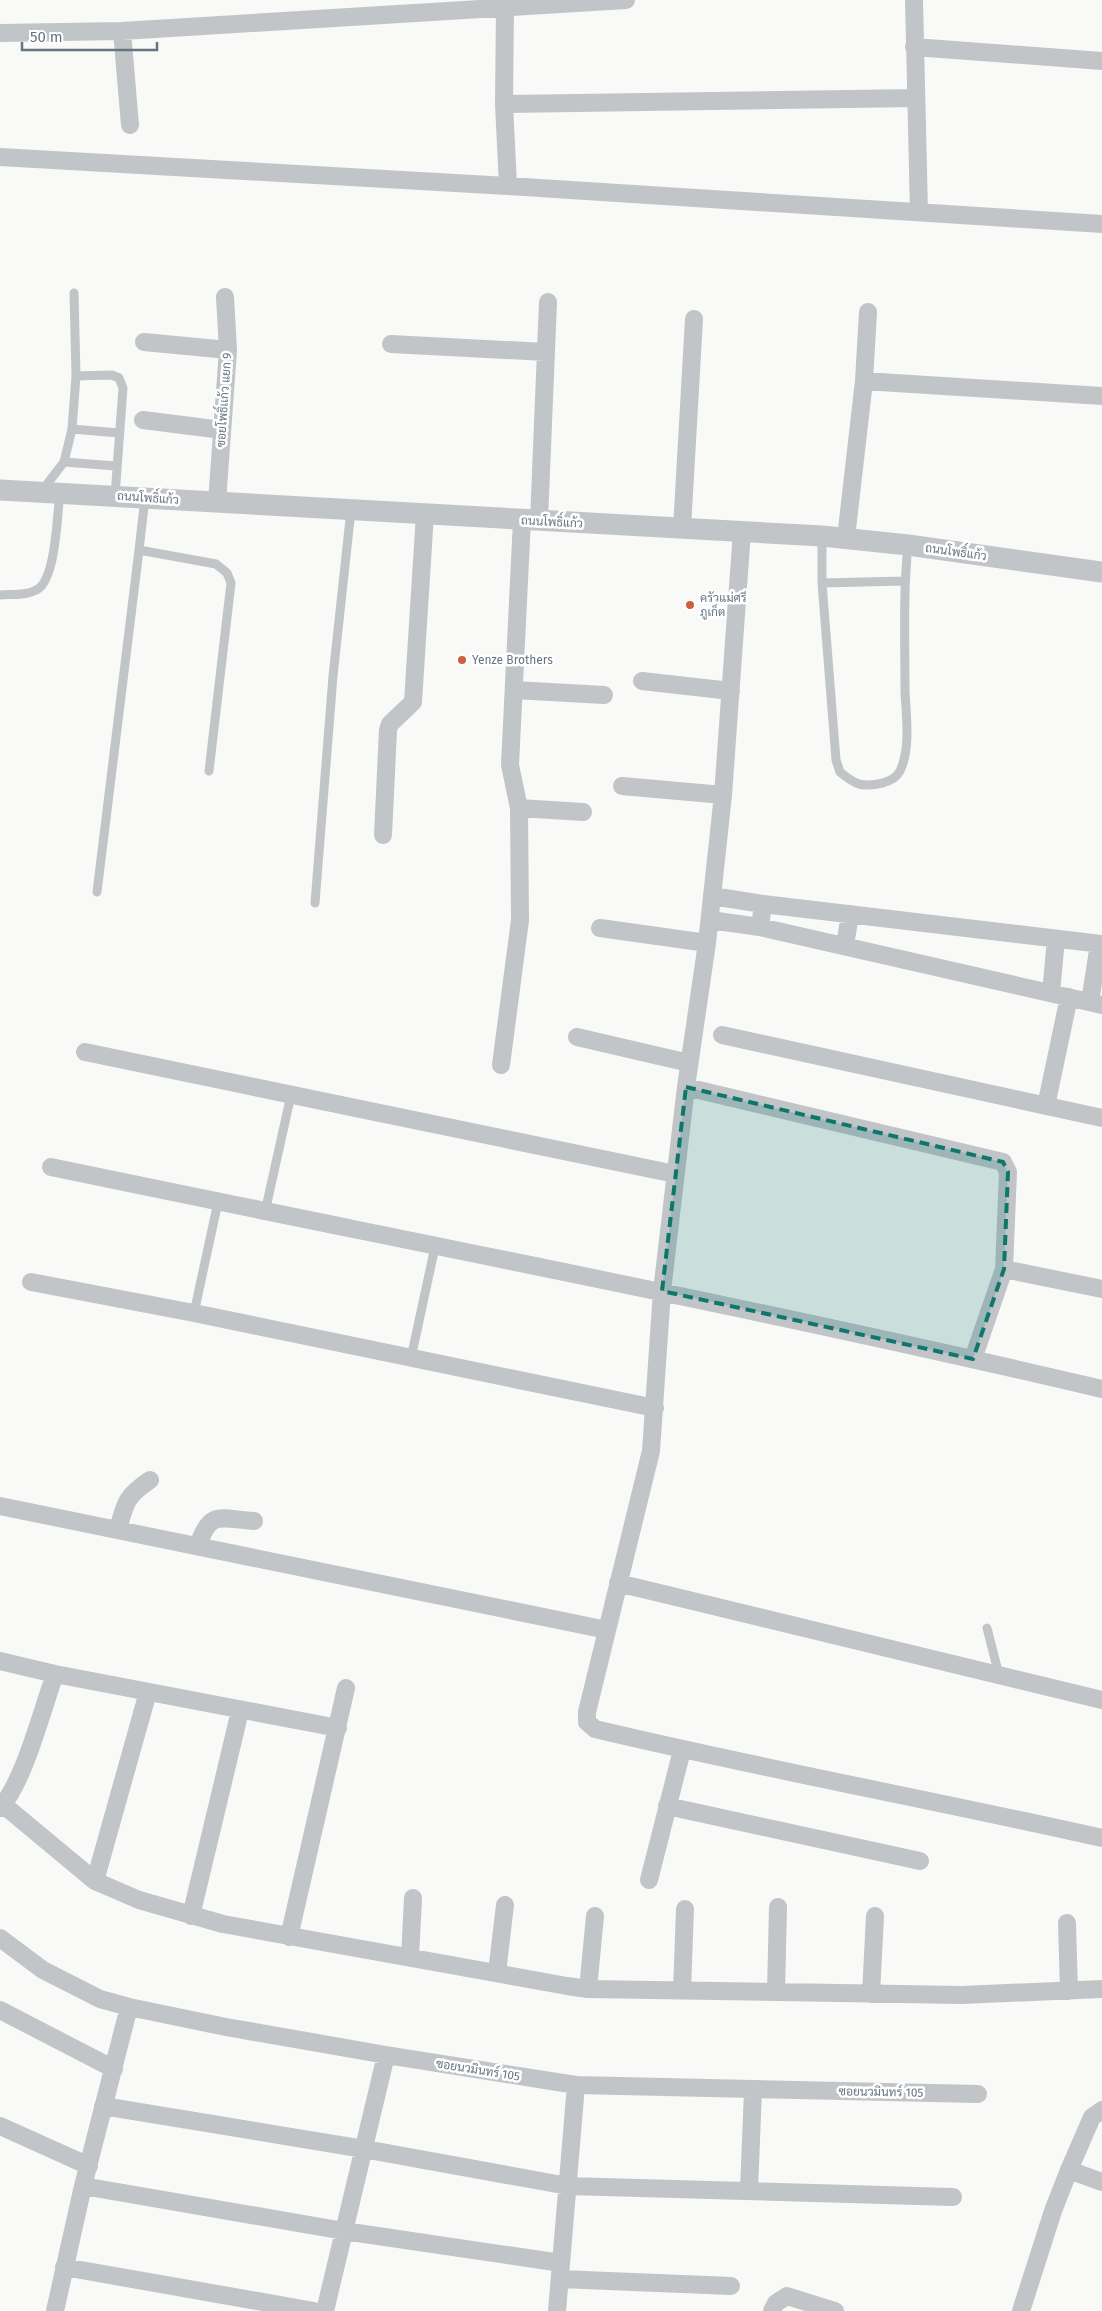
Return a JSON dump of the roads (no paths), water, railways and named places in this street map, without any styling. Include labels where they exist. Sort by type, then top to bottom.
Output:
[{"type":"street","points":[[0,33],[122,31],[626,0]]},
{"type":"street","points":[[914,0],[919,212]]},
{"type":"street","points":[[505,6],[504,104],[508,186]]},
{"type":"street","points":[[122,31],[130,124]]},
{"type":"street","points":[[914,47],[1102,61]]},
{"type":"street","points":[[504,104],[916,98]]},
{"type":"street","points":[[0,157],[508,186],[1102,224]]},
{"type":"street","name":"ซอยโพธิ์เเก้ว แยก 9","points":[[217,502],[228,350],[225,297]]},
{"type":"street","points":[[501,1065],[520,920],[519,808],[510,765],[514,690],[546,352],[548,302]]},
{"type":"street","points":[[846,538],[864,381],[868,312]]},
{"type":"street","points":[[682,528],[694,319]]},
{"type":"street","points":[[144,342],[228,350]]},
{"type":"street","points":[[391,344],[546,352]]},
{"type":"street","points":[[864,381],[1102,396]]},
{"type":"street","points":[[143,420],[222,430]]},
{"type":"street","name":"ถนนโพธิ์แก้ว","points":[[0,490],[822,536],[908,545],[1102,572]]},
{"type":"street","points":[[383,835],[388,730],[390,724],[413,702],[425,514]]},
{"type":"street","points":[[742,531],[723,795],[710,920],[675,1174],[662,1291],[654,1408],[647,1473],[587,1712],[588,1722],[595,1729],[682,1750],[952,1804],[1102,1838]]},
{"type":"street","points":[[642,681],[731,692]]},
{"type":"street","points":[[514,690],[604,695]]},
{"type":"street","points":[[622,786],[723,795]]},
{"type":"street","points":[[519,808],[583,812]]},
{"type":"street","points":[[710,920],[760,927],[1096,1004],[1100,944],[763,904],[712,896]]},
{"type":"street","points":[[760,927],[763,904]]},
{"type":"street","points":[[845,946],[850,914]]},
{"type":"street","points":[[600,928],[707,943]]},
{"type":"street","points":[[1051,993],[1056,939]]},
{"type":"street","points":[[1046,1106],[1069,998]]},
{"type":"street","points":[[722,1035],[1102,1118]]},
{"type":"street","points":[[577,1037],[689,1063]]},
{"type":"street","points":[[84,1052],[675,1174]]},
{"type":"street","points":[[686,1087],[1003,1162],[1008,1172],[1004,1269],[973,1359]]},
{"type":"street","points":[[51,1167],[436,1247],[662,1291],[1102,1389]]},
{"type":"street","points":[[1004,1269],[1102,1289]]},
{"type":"street","points":[[32,1282],[194,1313],[654,1408]]},
{"type":"street","points":[[118,1530],[125,1504],[133,1491],[150,1480]]},
{"type":"street","points":[[0,1506],[607,1630]]},
{"type":"street","points":[[198,1546],[204,1528],[210,1521],[218,1519],[254,1521]]},
{"type":"street","points":[[618,1583],[1102,1700]]},
{"type":"street","points":[[0,1661],[55,1674],[240,1711],[338,1728]]},
{"type":"street","points":[[55,1674],[20,1774],[1,1805],[95,1881],[121,1894],[191,1916],[289,1937],[588,1989],[962,1995],[1102,1989]]},
{"type":"street","points":[[289,1937],[346,1688]]},
{"type":"street","points":[[95,1881],[148,1692]]},
{"type":"street","points":[[191,1916],[240,1711]]},
{"type":"street","points":[[649,1880],[682,1750]]},
{"type":"street","points":[[667,1806],[920,1861]]},
{"type":"street","points":[[410,1958],[413,1898]]},
{"type":"street","points":[[497,1973],[505,1905]]},
{"type":"street","points":[[776,1992],[778,1907]]},
{"type":"street","points":[[682,1990],[685,1909]]},
{"type":"street","points":[[588,1989],[595,1916]]},
{"type":"street","points":[[871,1994],[875,1916]]},
{"type":"street","points":[[1067,1923],[1069,1991]]},
{"type":"street","name":"ซอยนวมินทร์ 105","points":[[0,1938],[43,1970],[100,1998],[129,2007],[386,2055],[576,2085],[978,2094]]},
{"type":"street","points":[[54,2311],[88,2166],[129,2007]]},
{"type":"street","points":[[0,2010],[114,2069]]},
{"type":"street","points":[[325,2311],[386,2055]]},
{"type":"street","points":[[557,2311],[576,2085]]},
{"type":"street","points":[[749,2191],[753,2090]]},
{"type":"street","points":[[104,2106],[364,2149],[568,2186],[952,2197]]},
{"type":"street","points":[[1021,2311],[1053,2211],[1069,2170],[1092,2117],[1102,2110]]},
{"type":"street","points":[[0,2126],[88,2166]]},
{"type":"street","points":[[1069,2170],[1102,2182]]},
{"type":"street","points":[[84,2186],[561,2271],[731,2286]]},
{"type":"street","points":[[64,2267],[314,2311]]},
{"type":"street","points":[[772,2311],[776,2303],[787,2296],[835,2311]]},
{"type":"lane","points":[[0,595],[25,594],[38,589],[46,580],[52,562],[50,493],[64,462],[72,429],[76,376],[74,293]]},
{"type":"lane","points":[[76,376],[112,375],[119,378],[124,388],[114,496]]},
{"type":"lane","points":[[72,429],[119,433]]},
{"type":"lane","points":[[64,462],[116,466]]},
{"type":"lane","points":[[97,892],[145,498]]},
{"type":"lane","points":[[315,904],[333,676],[352,510]]},
{"type":"lane","points":[[822,536],[822,582],[836,760],[840,772],[860,784],[877,784],[890,781],[899,773],[903,762],[906,734],[904,581],[908,545]]},
{"type":"lane","points":[[139,550],[216,564],[226,573],[231,584],[209,771]]},
{"type":"lane","points":[[822,582],[904,581]]},
{"type":"lane","points":[[265,1212],[291,1094]]},
{"type":"lane","points":[[194,1313],[218,1202]]},
{"type":"lane","points":[[411,1358],[436,1247]]},
{"type":"lane","points":[[987,1628],[999,1675]]},
{"type":"place","name":"ครัวแม่ศรี ภูเก็ต","points":[[690,605]]},
{"type":"place","name":"Yenze Brothers","points":[[462,660]]}]
